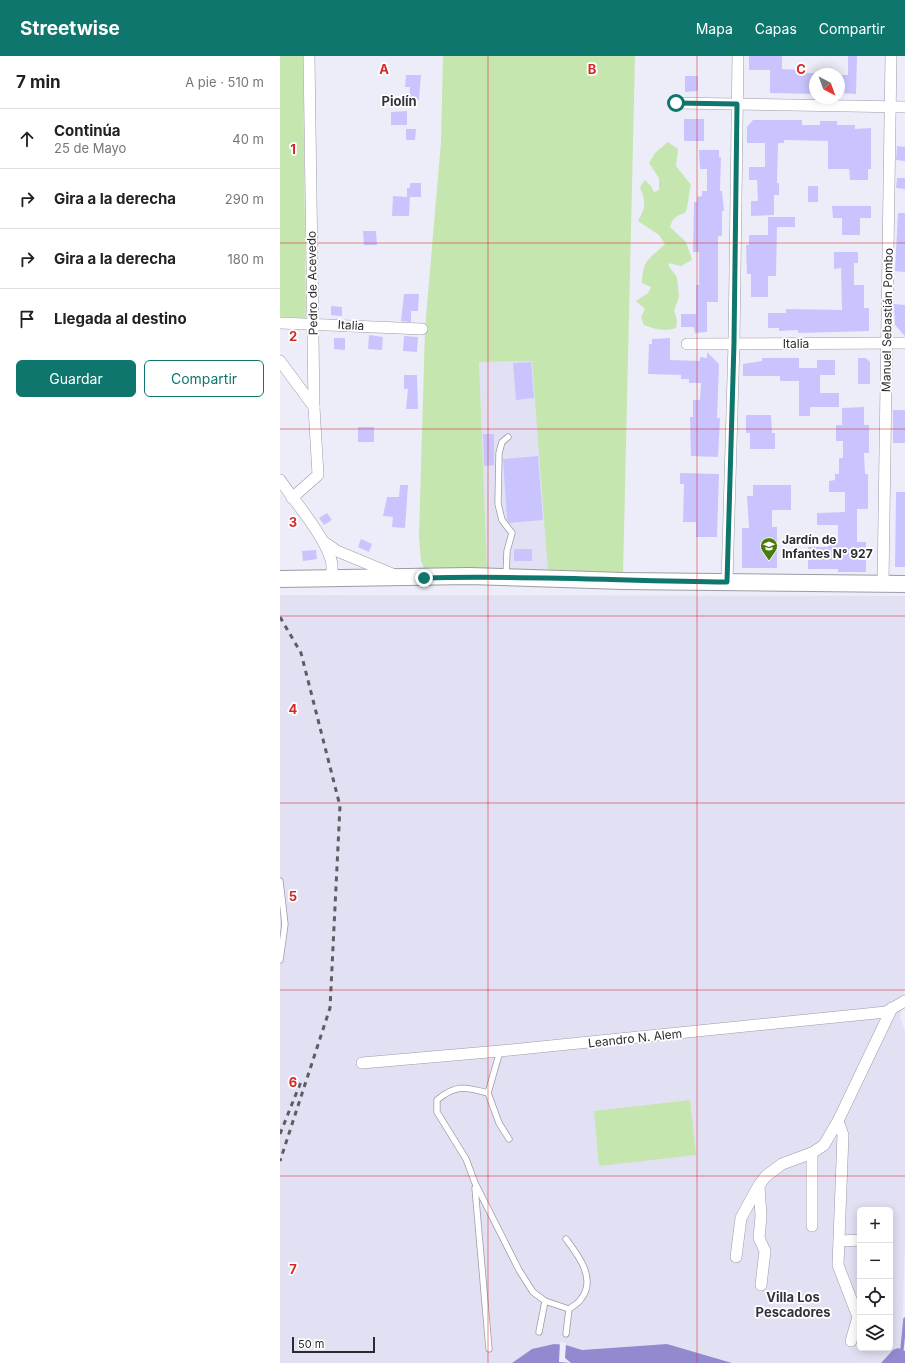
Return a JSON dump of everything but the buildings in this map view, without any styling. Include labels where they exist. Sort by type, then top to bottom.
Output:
[{"type":"main road","points":[[280,579],[465,576],[623,581],[905,584]]},
{"type":"street","name":"Pedro de Acevedo","points":[[292,498],[318,475],[314,407],[312,323],[309,56]]},
{"type":"street","points":[[727,582],[734,343],[738,56]]},
{"type":"street","name":"Manuel Sebastián Pombo","points":[[883,583],[891,56]]},
{"type":"street","points":[[676,103],[905,107]]},
{"type":"street","name":"Italia","points":[[280,323],[312,323],[422,329]]},
{"type":"street","name":"Italia","points":[[687,344],[905,343]]},
{"type":"street","points":[[280,360],[314,407]]},
{"type":"street","points":[[280,480],[320,538],[332,562],[331,579]]},
{"type":"street","points":[[320,538],[337,551],[403,578]]},
{"type":"street","name":"Leandro N. Alem","points":[[362,1063],[500,1051],[886,1012],[905,1001]]},
{"type":"street","points":[[736,1257],[742,1218],[759,1185],[766,1176],[782,1164],[812,1153],[824,1144],[838,1121],[892,1008]]},
{"type":"street","points":[[838,1121],[843,1135],[841,1241],[838,1265],[858,1317],[851,1341]]},
{"type":"street","points":[[812,1153],[812,1226]]},
{"type":"street","points":[[759,1185],[761,1216],[759,1238],[765,1252],[761,1285]]},
{"type":"street","points":[[841,1241],[857,1240]]},
{"type":"lane","points":[[506,577],[507,551],[512,533],[499,514],[499,453],[502,442],[508,437]]},
{"type":"lane","points":[[280,881],[285,924],[280,960]]},
{"type":"lane","points":[[500,1051],[488,1094],[499,1123],[509,1139]]},
{"type":"lane","points":[[488,1094],[466,1087],[447,1092],[437,1100],[436,1112],[466,1159],[474,1183],[519,1270],[533,1292],[545,1302],[570,1309]]},
{"type":"lane","points":[[474,1183],[489,1349]]},
{"type":"lane","points":[[566,1239],[577,1255],[588,1280],[582,1299],[570,1309],[566,1334]]},
{"type":"lane","points":[[539,1332],[545,1302]]},
{"type":"shaded area","points":[[533,361],[548,572],[487,568],[479,362]]},
{"type":"shaded area","points":[[280,595],[905,596],[905,986],[900,1018],[905,1031],[905,1238],[902,1349],[893,1350],[893,1207],[857,1207],[857,1351],[892,1351],[881,1363],[732,1363],[667,1344],[582,1350],[566,1345],[532,1349],[512,1363],[280,1363]]},
{"type":"shaded area","points":[[554,1344],[566,1345],[582,1350],[667,1344],[732,1363],[512,1363],[532,1349]]},
{"type":"shaded area","points":[[898,1348],[905,1351],[905,1363],[881,1363],[893,1351]]},
{"type":"green space","points":[[280,56],[303,56],[306,318],[280,317]]},
{"type":"green space","points":[[443,56],[635,56],[623,575],[548,572],[532,361],[479,362],[487,568],[424,568],[421,561],[419,537],[425,329],[441,142]]},
{"type":"green space","points":[[668,142],[678,149],[676,166],[691,185],[685,213],[675,218],[670,227],[686,242],[692,260],[681,266],[668,263],[677,277],[679,297],[674,311],[677,320],[676,328],[664,330],[644,325],[641,317],[645,309],[636,301],[648,293],[651,287],[642,283],[645,264],[665,244],[659,235],[638,221],[644,208],[640,187],[645,180],[654,192],[659,190],[659,178],[649,163],[655,153]]},
{"type":"green space","points":[[690,1100],[696,1155],[599,1166],[594,1111]]},
{"type":"pier","points":[[560,1342],[566,1343],[565,1358],[571,1363],[559,1362]]},
{"type":"waterway","points":[[902,1349],[905,1319]]},
{"type":"railway","points":[[280,617],[301,653],[340,806],[330,1008],[280,1161]]},
{"type":"railway","points":[[280,1134],[302,1079]]},
{"type":"place","name":"Jardín de Infantes N° 927","points":[[769,561]]},
{"type":"district","name":"Piolín","points":[[399,101]]},
{"type":"district","name":"Villa Los Pescadores","points":[[793,1304]]},
{"type":"route","points":[[424,578],[469,576],[623,581],[727,582],[734,343],[737,104],[676,103]]}]
